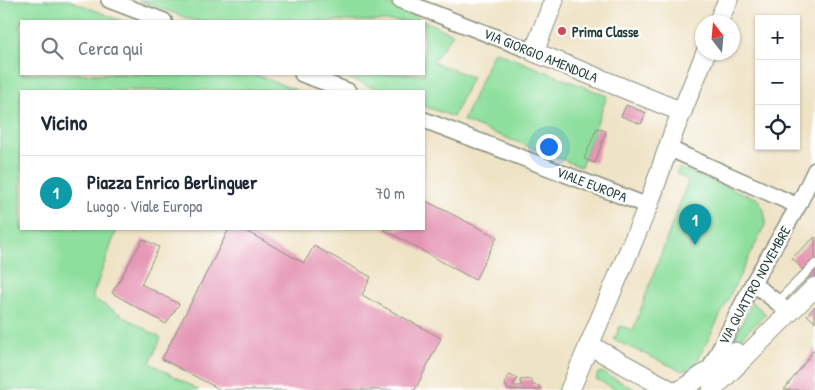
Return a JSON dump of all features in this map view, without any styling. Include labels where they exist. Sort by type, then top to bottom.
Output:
[{"type":"street","points":[[108,0],[161,20]]},
{"type":"street","name":"VIA GIORGIO AMENDOLA","points":[[400,0],[682,112]]},
{"type":"street","points":[[534,52],[554,0]]},
{"type":"street","points":[[721,15],[728,0]]},
{"type":"street","points":[[573,389],[589,345],[648,206],[668,148],[703,60]]},
{"type":"street","points":[[305,75],[345,90]]},
{"type":"street","name":"VIALE EUROPA","points":[[425,120],[648,206]]},
{"type":"street","points":[[668,148],[798,206]]},
{"type":"street","name":"VIA QUATTRO NOVEMBRE","points":[[710,381],[753,283],[798,206],[815,170]]},
{"type":"street","points":[[753,283],[783,307]]},
{"type":"street","points":[[681,390],[710,381],[783,307],[815,287]]},
{"type":"street","points":[[589,345],[670,390]]},
{"type":"lane","points":[[783,307],[815,264]]},
{"type":"green space","points":[[0,0],[69,0],[119,20],[20,20],[20,75],[257,75],[296,90],[20,90],[20,230],[117,230],[92,298],[161,338],[150,363],[199,390],[0,390]]},
{"type":"green space","points":[[138,0],[379,0],[423,20],[192,20]]},
{"type":"green space","points":[[425,21],[453,34],[433,62],[472,77],[453,117],[425,106],[425,90],[380,90],[339,75],[425,75]]},
{"type":"green space","points":[[494,51],[607,96],[581,167],[463,121]]},
{"type":"green space","points":[[679,168],[758,199],[765,214],[765,225],[694,368],[682,371],[614,340],[620,326],[633,330],[688,181],[676,173]]},
{"type":"green space","points":[[752,302],[766,314],[730,348]]},
{"type":"green space","points":[[602,372],[636,390],[617,390],[596,379],[598,373]]},
{"type":"building","points":[[626,105],[646,113],[641,124],[621,116]]},
{"type":"building","points":[[597,128],[606,131],[595,163],[584,159]]},
{"type":"building","points":[[425,201],[497,237],[475,280],[385,230],[425,230]]},
{"type":"building","points":[[228,230],[244,230],[304,263],[314,246],[371,277],[362,295],[441,338],[415,390],[221,390],[162,359]]},
{"type":"building","points":[[815,237],[815,277],[812,280],[792,258]]},
{"type":"building","points":[[143,239],[159,247],[141,284],[179,304],[166,324],[112,293]]},
{"type":"building","points":[[815,306],[815,322],[807,315]]},
{"type":"building","points":[[815,348],[815,390],[784,390],[806,361]]},
{"type":"building","points":[[509,375],[517,378],[513,386],[521,386],[520,380],[531,379],[533,385],[540,386],[540,390],[508,390],[505,384]]},
{"type":"place","name":"Prima Classe","points":[[562,31]]},
{"type":"place","name":"Piazza Enrico Berlinguer","points":[[695,245]]}]
